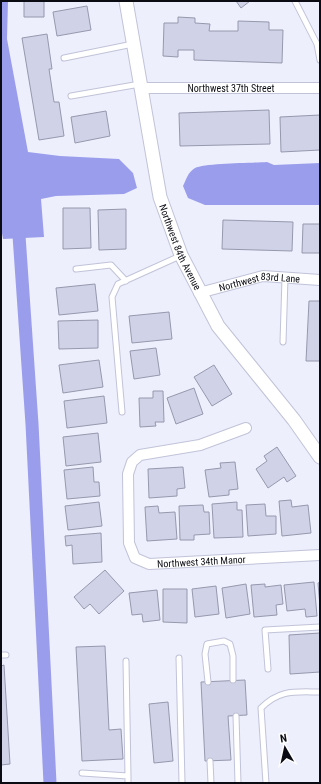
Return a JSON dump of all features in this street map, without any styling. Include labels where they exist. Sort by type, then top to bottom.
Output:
[{"type":"street","name":"Northwest 84th Avenue","points":[[126,1],[142,86],[160,197],[181,255],[199,293],[218,326],[294,420],[320,457]]},
{"type":"street","name":"Northwest 37th Street","points":[[142,86],[320,88]]},
{"type":"street","name":"Northwest 83rd Lane","points":[[199,293],[263,276],[320,280]]},
{"type":"street","name":"Northwest 34th Manor","points":[[246,428],[200,445],[140,455],[132,462],[128,474],[129,543],[135,558],[149,564],[320,555]]},
{"type":"lane","points":[[295,1],[318,44],[320,60]]},
{"type":"lane","points":[[64,58],[134,44]]},
{"type":"lane","points":[[71,96],[142,86]]},
{"type":"lane","points":[[122,412],[112,297],[118,284],[181,255]]},
{"type":"lane","points":[[76,269],[112,265],[126,281]]},
{"type":"lane","points":[[283,342],[285,278]]},
{"type":"lane","points":[[268,669],[266,630],[320,627]]},
{"type":"lane","points":[[208,682],[205,654],[207,644],[224,641],[230,644],[233,656],[233,680]]},
{"type":"lane","points":[[180,658],[182,783]]},
{"type":"lane","points":[[126,661],[128,783]]},
{"type":"lane","points":[[266,783],[261,708],[271,697],[287,692],[320,692]]},
{"type":"lane","points":[[236,716],[238,783]]},
{"type":"lane","points":[[210,761],[211,783]]},
{"type":"lane","points":[[82,773],[128,776]]},
{"type":"water","points":[[1,1],[8,1],[7,39],[28,152],[60,156],[119,159],[133,173],[137,188],[124,194],[56,196],[41,199],[44,237],[3,239],[1,227]]},
{"type":"water","points":[[267,162],[274,165],[320,163],[320,205],[205,205],[188,198],[183,186],[191,172],[200,166]]},
{"type":"building","points":[[24,1],[44,1],[44,17],[24,17]]},
{"type":"building","points":[[236,1],[250,1],[241,8]]},
{"type":"building","points":[[87,6],[91,30],[57,36],[53,12]]},
{"type":"building","points":[[178,17],[195,18],[195,23],[210,24],[209,31],[238,31],[238,21],[269,22],[269,30],[283,30],[282,63],[194,60],[194,50],[178,50],[178,57],[163,56],[164,23],[178,23]]},
{"type":"building","points":[[47,34],[52,69],[49,69],[54,102],[59,102],[64,136],[39,140],[22,38]]},
{"type":"building","points":[[269,110],[270,144],[180,146],[179,113]]},
{"type":"building","points":[[106,111],[110,136],[75,143],[71,117]]},
{"type":"building","points":[[320,115],[320,150],[281,152],[280,117]]},
{"type":"building","points":[[63,208],[90,208],[91,248],[63,249]]},
{"type":"building","points":[[126,209],[126,249],[99,250],[98,210]]},
{"type":"building","points":[[223,220],[293,222],[292,251],[222,249]]},
{"type":"building","points":[[303,224],[320,224],[320,253],[302,253]]},
{"type":"building","points":[[95,284],[98,311],[59,315],[56,288]]},
{"type":"building","points":[[309,301],[320,301],[320,361],[306,361]]},
{"type":"building","points":[[169,312],[172,339],[132,343],[129,316]]},
{"type":"building","points":[[98,320],[98,348],[59,349],[58,321]]},
{"type":"building","points":[[156,348],[160,375],[134,379],[130,351]]},
{"type":"building","points":[[99,360],[103,387],[63,393],[59,365]]},
{"type":"building","points":[[214,365],[232,394],[212,406],[194,377]]},
{"type":"building","points":[[194,388],[203,414],[176,424],[167,398]]},
{"type":"building","points":[[153,391],[163,391],[164,422],[155,422],[156,426],[140,427],[139,398],[153,398]]},
{"type":"building","points":[[104,396],[107,423],[67,428],[64,401]]},
{"type":"building","points":[[98,433],[101,462],[66,466],[63,437]]},
{"type":"building","points":[[277,447],[296,476],[287,482],[284,477],[268,488],[256,469],[267,461],[264,456]]},
{"type":"building","points":[[235,462],[238,489],[229,490],[229,495],[209,497],[205,470],[221,468],[220,463]]},
{"type":"building","points":[[93,467],[94,482],[99,482],[100,496],[67,499],[64,470]]},
{"type":"building","points":[[183,467],[185,488],[177,489],[177,496],[149,498],[148,469]]},
{"type":"building","points":[[291,500],[292,507],[308,505],[311,533],[282,536],[279,501]]},
{"type":"building","points":[[99,502],[102,526],[68,530],[65,506]]},
{"type":"building","points":[[237,502],[237,510],[242,510],[243,537],[214,538],[212,504]]},
{"type":"building","points":[[265,504],[266,516],[276,516],[276,534],[248,536],[246,505]]},
{"type":"building","points":[[203,505],[204,512],[209,512],[210,534],[194,535],[194,540],[180,540],[179,506]]},
{"type":"building","points":[[158,506],[159,513],[175,512],[177,539],[147,541],[145,507]]},
{"type":"building","points":[[101,533],[102,562],[73,564],[72,545],[66,546],[65,536]]},
{"type":"building","points":[[105,570],[124,591],[99,614],[90,604],[84,609],[74,597]]},
{"type":"building","points":[[314,582],[317,616],[306,617],[305,609],[287,611],[284,585]]},
{"type":"building","points":[[320,582],[320,607],[318,583]]},
{"type":"building","points":[[246,584],[250,614],[226,618],[222,588]]},
{"type":"building","points":[[265,584],[265,587],[281,585],[283,604],[276,605],[277,615],[254,617],[251,585]]},
{"type":"building","points":[[216,586],[219,614],[195,617],[192,589]]},
{"type":"building","points":[[163,589],[187,589],[187,623],[163,622]]},
{"type":"building","points":[[157,590],[160,620],[143,622],[142,614],[132,615],[129,593]]},
{"type":"building","points":[[320,633],[320,672],[290,674],[289,635]]},
{"type":"building","points":[[105,646],[109,730],[121,729],[123,759],[82,761],[76,647]]},
{"type":"building","points":[[4,665],[10,764],[1,765],[1,666]]},
{"type":"building","points":[[245,680],[247,715],[228,716],[231,760],[205,761],[201,682]]},
{"type":"building","points":[[168,702],[173,761],[154,763],[149,704]]},
{"type":"waterway","points":[[18,221],[32,424],[50,783]]}]
